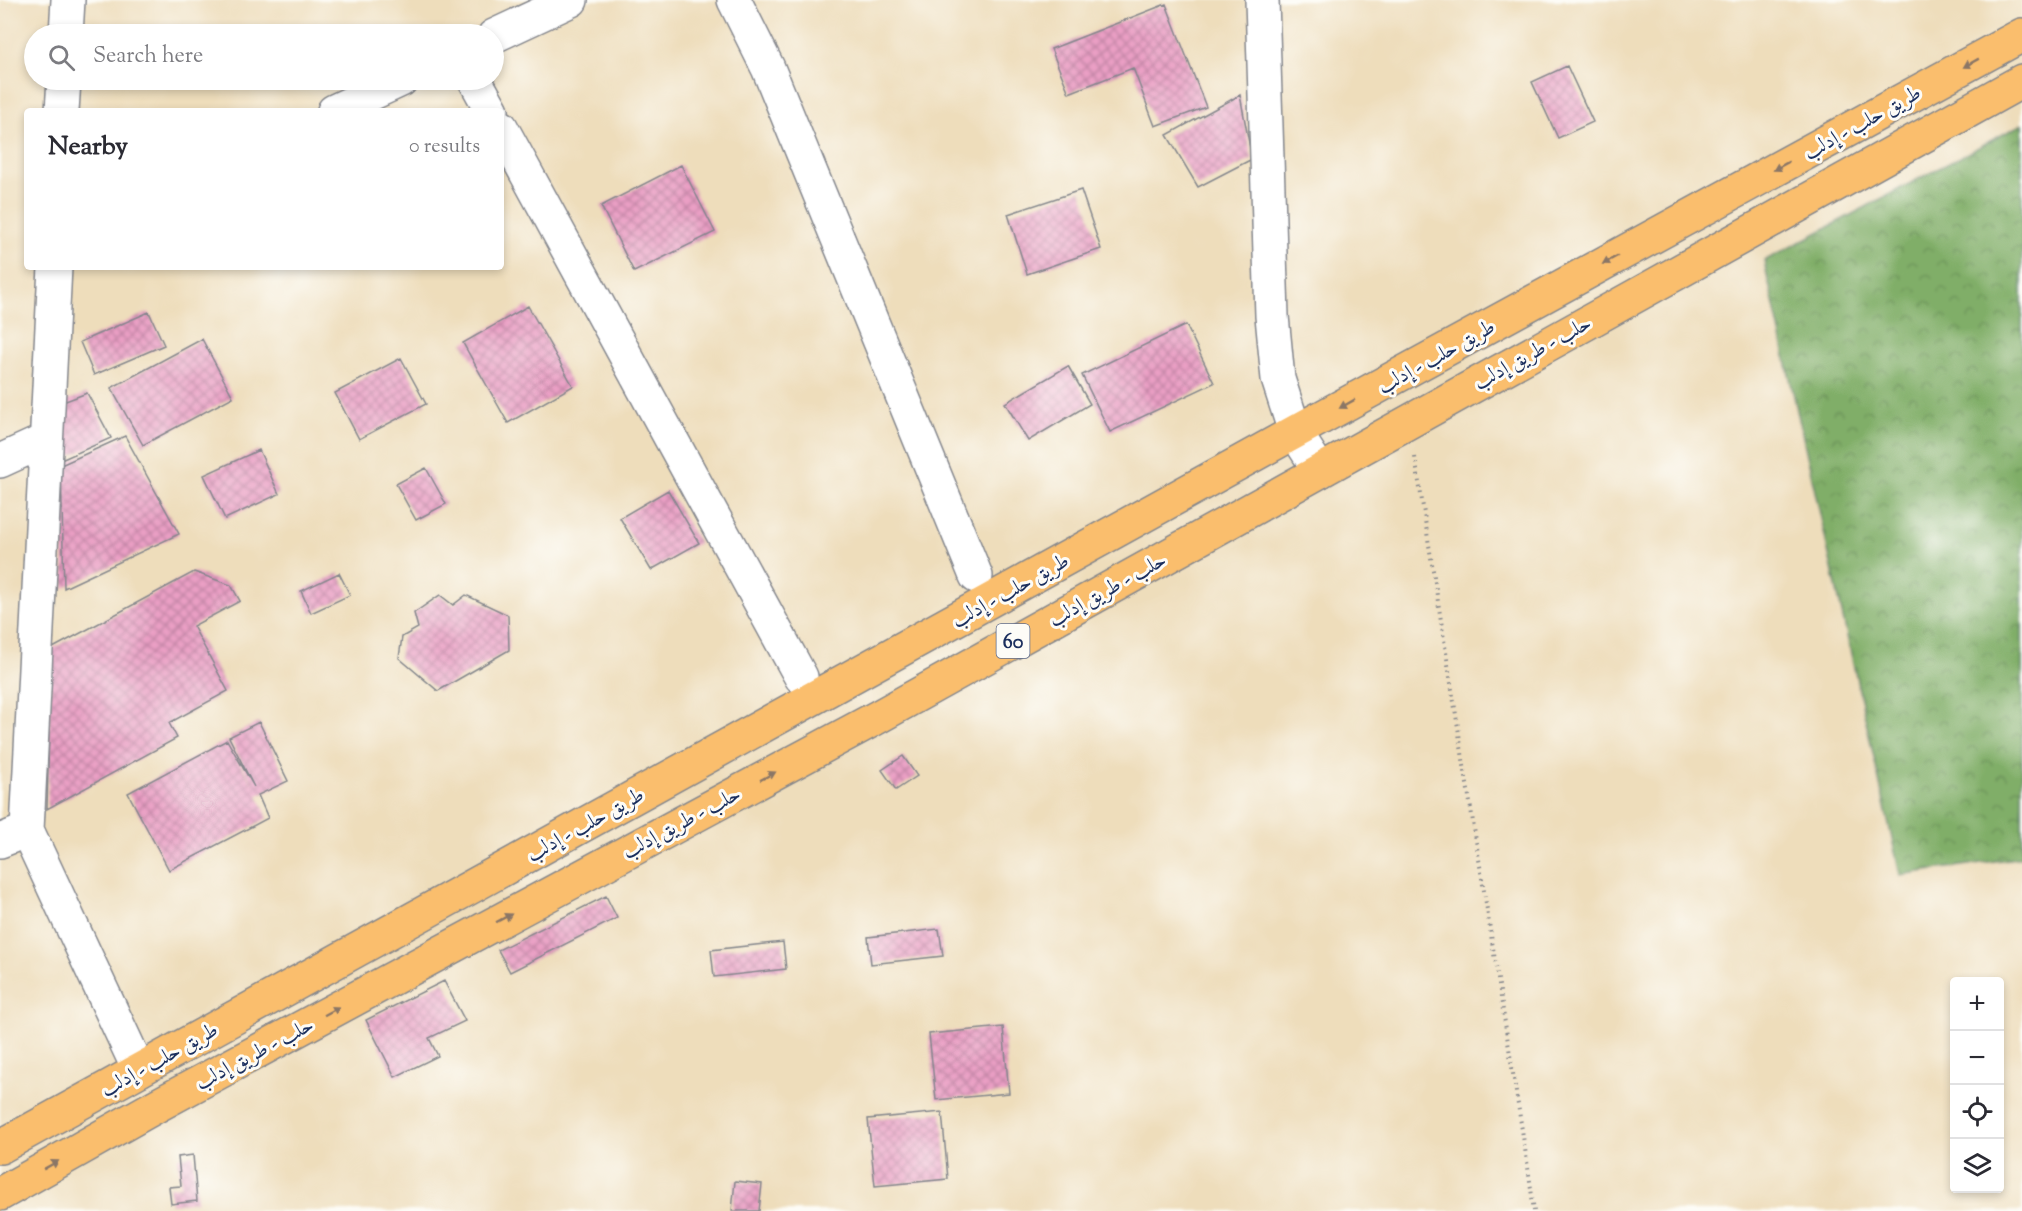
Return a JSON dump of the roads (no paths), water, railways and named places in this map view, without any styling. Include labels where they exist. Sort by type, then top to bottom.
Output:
[{"type":"highway","name":"طريق حلب - إدلب","points":[[0,1148],[1295,432],[2022,35]]},
{"type":"highway","name":"حلب - طريق إدلب","points":[[0,1194],[158,1105],[878,717],[2022,81]]},
{"type":"highway","points":[[139,1070],[158,1105]]},
{"type":"street","points":[[67,24],[68,0]]},
{"type":"street","points":[[504,31],[571,0]]},
{"type":"street","points":[[734,0],[768,68],[976,576]]},
{"type":"street","points":[[1262,0],[1272,316],[1278,379],[1295,432],[1320,471]]},
{"type":"street","points":[[62,108],[63,90]]},
{"type":"street","points":[[340,108],[379,90]]},
{"type":"street","points":[[480,90],[490,108]]},
{"type":"street","points":[[504,132],[801,677]]},
{"type":"street","points":[[55,270],[46,440],[14,835],[139,1070]]},
{"type":"street","points":[[0,461],[46,440]]}]
